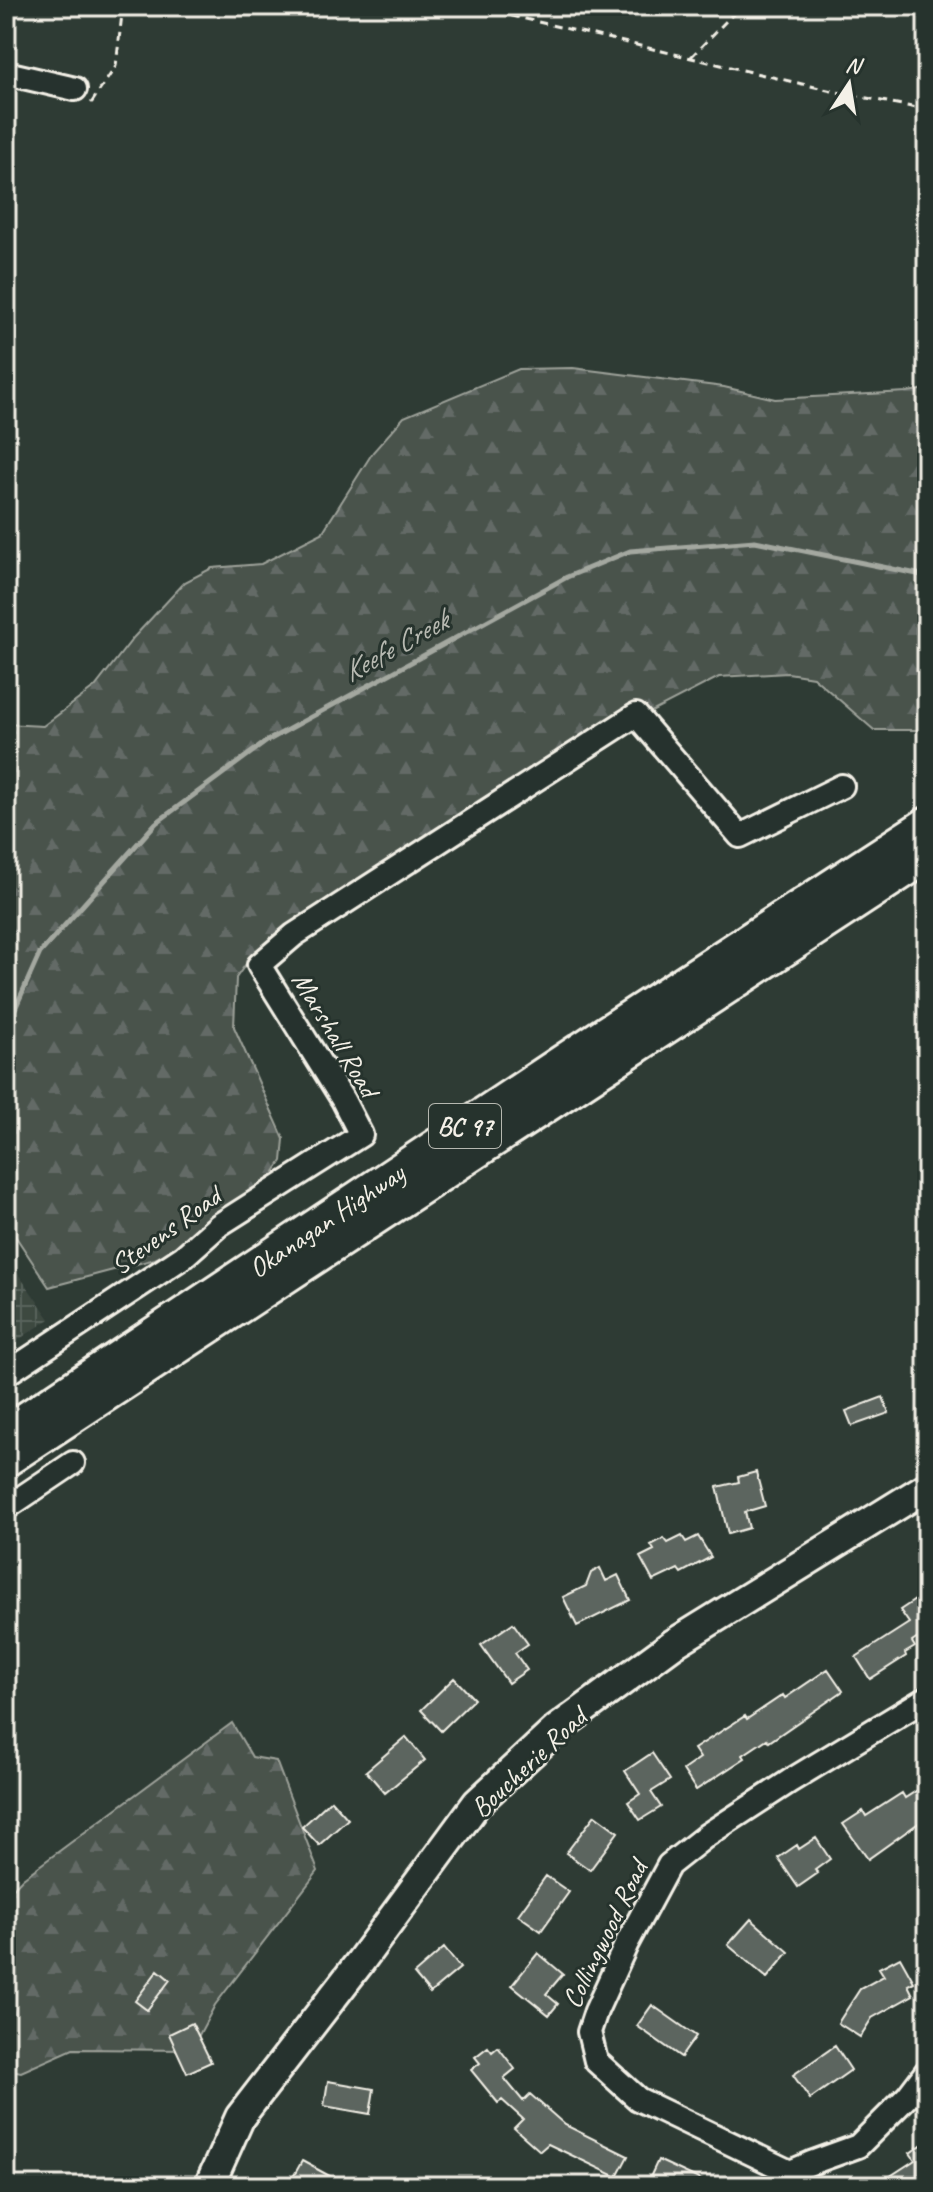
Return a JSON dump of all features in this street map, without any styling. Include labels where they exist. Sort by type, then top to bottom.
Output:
[{"type":"highway","name":"Okanagan Highway","points":[[6,1432],[602,1035],[927,824]]},
{"type":"highway","name":"Okanagan Highway","points":[[6,1460],[927,856]]},
{"type":"main road","name":"Boucherie Road","points":[[209,2186],[240,2117],[360,1962],[477,1803],[557,1729],[673,1644],[927,1487]]},
{"type":"street","points":[[6,73],[75,89]]},
{"type":"street","name":"Marshall Road","points":[[361,1135],[343,1100],[259,965],[294,935],[636,715],[740,836],[842,786]]},
{"type":"street","name":"Stevens Road","points":[[6,1374],[183,1257],[219,1225],[361,1135]]},
{"type":"street","points":[[6,1508],[73,1463]]},
{"type":"street","name":"Collingwood Road","points":[[786,2179],[638,2099],[596,2061],[589,2032],[627,1943],[669,1865],[707,1835],[927,1698]]},
{"type":"street","points":[[786,2179],[858,2146],[908,2096],[927,2071]]},
{"type":"path","points":[[75,89],[92,102],[116,66],[122,14],[126,6]]},
{"type":"path","points":[[470,6],[832,91],[927,110]]},
{"type":"path","points":[[691,57],[731,16],[747,6]]},
{"type":"shaded area","points":[[6,1257],[50,1319],[6,1348]]},
{"type":"green space","points":[[573,368],[724,387],[775,399],[927,389],[927,730],[874,730],[813,677],[788,673],[719,677],[653,711],[308,928],[255,951],[236,978],[234,1027],[284,1139],[282,1161],[248,1213],[155,1259],[49,1287],[6,1222],[6,724],[43,726],[95,687],[134,637],[185,582],[212,568],[261,564],[322,533],[373,452],[404,417],[519,369]]},
{"type":"green space","points":[[232,1723],[252,1757],[276,1761],[318,1871],[215,2005],[191,2050],[73,2049],[21,2072],[6,2069],[6,1896],[23,1878]]},
{"type":"building","points":[[883,1397],[889,1413],[852,1426],[846,1411]]},
{"type":"building","points":[[756,1472],[765,1506],[745,1512],[749,1528],[728,1534],[717,1487],[739,1482],[738,1477]]},
{"type":"building","points":[[682,1536],[686,1542],[698,1536],[711,1557],[681,1573],[678,1569],[653,1581],[640,1557],[654,1550],[651,1545],[664,1538],[668,1543]]},
{"type":"building","points":[[600,1568],[606,1581],[618,1575],[630,1600],[577,1626],[563,1597],[586,1586],[591,1573]]},
{"type":"building","points":[[927,1592],[927,1632],[912,1642],[915,1647],[905,1653],[906,1656],[870,1679],[856,1657],[909,1623],[900,1610]]},
{"type":"building","points":[[513,1623],[528,1644],[515,1653],[527,1670],[508,1683],[481,1645]]},
{"type":"building","points":[[828,1669],[843,1691],[769,1742],[767,1739],[743,1755],[745,1758],[696,1790],[683,1770],[700,1758],[694,1749],[745,1716],[747,1719],[783,1695],[785,1698]]},
{"type":"building","points":[[454,1678],[474,1699],[441,1731],[421,1710]]},
{"type":"building","points":[[406,1737],[425,1760],[385,1793],[366,1771]]},
{"type":"building","points":[[652,1753],[670,1780],[651,1792],[661,1807],[640,1820],[628,1802],[640,1794],[625,1771]]},
{"type":"building","points":[[927,1784],[927,1817],[868,1859],[843,1824],[863,1811],[866,1816],[902,1793],[905,1798]]},
{"type":"building","points":[[331,1800],[348,1819],[319,1845],[302,1827]]},
{"type":"building","points":[[595,1815],[618,1832],[590,1870],[566,1853]]},
{"type":"building","points":[[816,1838],[830,1859],[815,1870],[818,1873],[798,1887],[778,1858],[797,1845],[799,1849]]},
{"type":"building","points":[[546,1876],[569,1892],[541,1931],[518,1915]]},
{"type":"building","points":[[751,1919],[789,1952],[767,1978],[728,1945]]},
{"type":"building","points":[[444,1948],[460,1968],[430,1993],[414,1974]]},
{"type":"building","points":[[538,1953],[563,1974],[546,1994],[558,2004],[549,2015],[512,1985]]},
{"type":"building","points":[[900,1957],[914,1982],[908,1985],[913,1995],[872,2018],[860,2037],[838,2023],[860,1989],[884,1976],[879,1968]]},
{"type":"building","points":[[158,1970],[170,1980],[147,2010],[135,2001]]},
{"type":"building","points":[[652,2005],[696,2036],[681,2057],[637,2026]]},
{"type":"building","points":[[192,2023],[211,2062],[187,2073],[169,2034]]},
{"type":"building","points":[[835,2046],[851,2070],[810,2099],[793,2075]]},
{"type":"building","points":[[488,2047],[492,2052],[498,2047],[515,2069],[504,2078],[523,2101],[530,2094],[565,2125],[628,2156],[617,2177],[548,2144],[540,2151],[514,2128],[523,2119],[502,2100],[498,2103],[471,2070],[480,2063],[475,2057]]},
{"type":"building","points":[[328,2081],[374,2089],[370,2114],[324,2106]]},
{"type":"building","points":[[927,2141],[927,2186],[875,2186],[915,2160],[910,2153]]},
{"type":"building","points":[[658,2160],[714,2186],[646,2186]]},
{"type":"building","points":[[302,2161],[348,2186],[288,2186]]},
{"type":"waterway","name":"Keefe Creek","points":[[6,1029],[40,953],[156,823],[267,741],[567,577],[630,551],[755,541],[927,576]]}]
